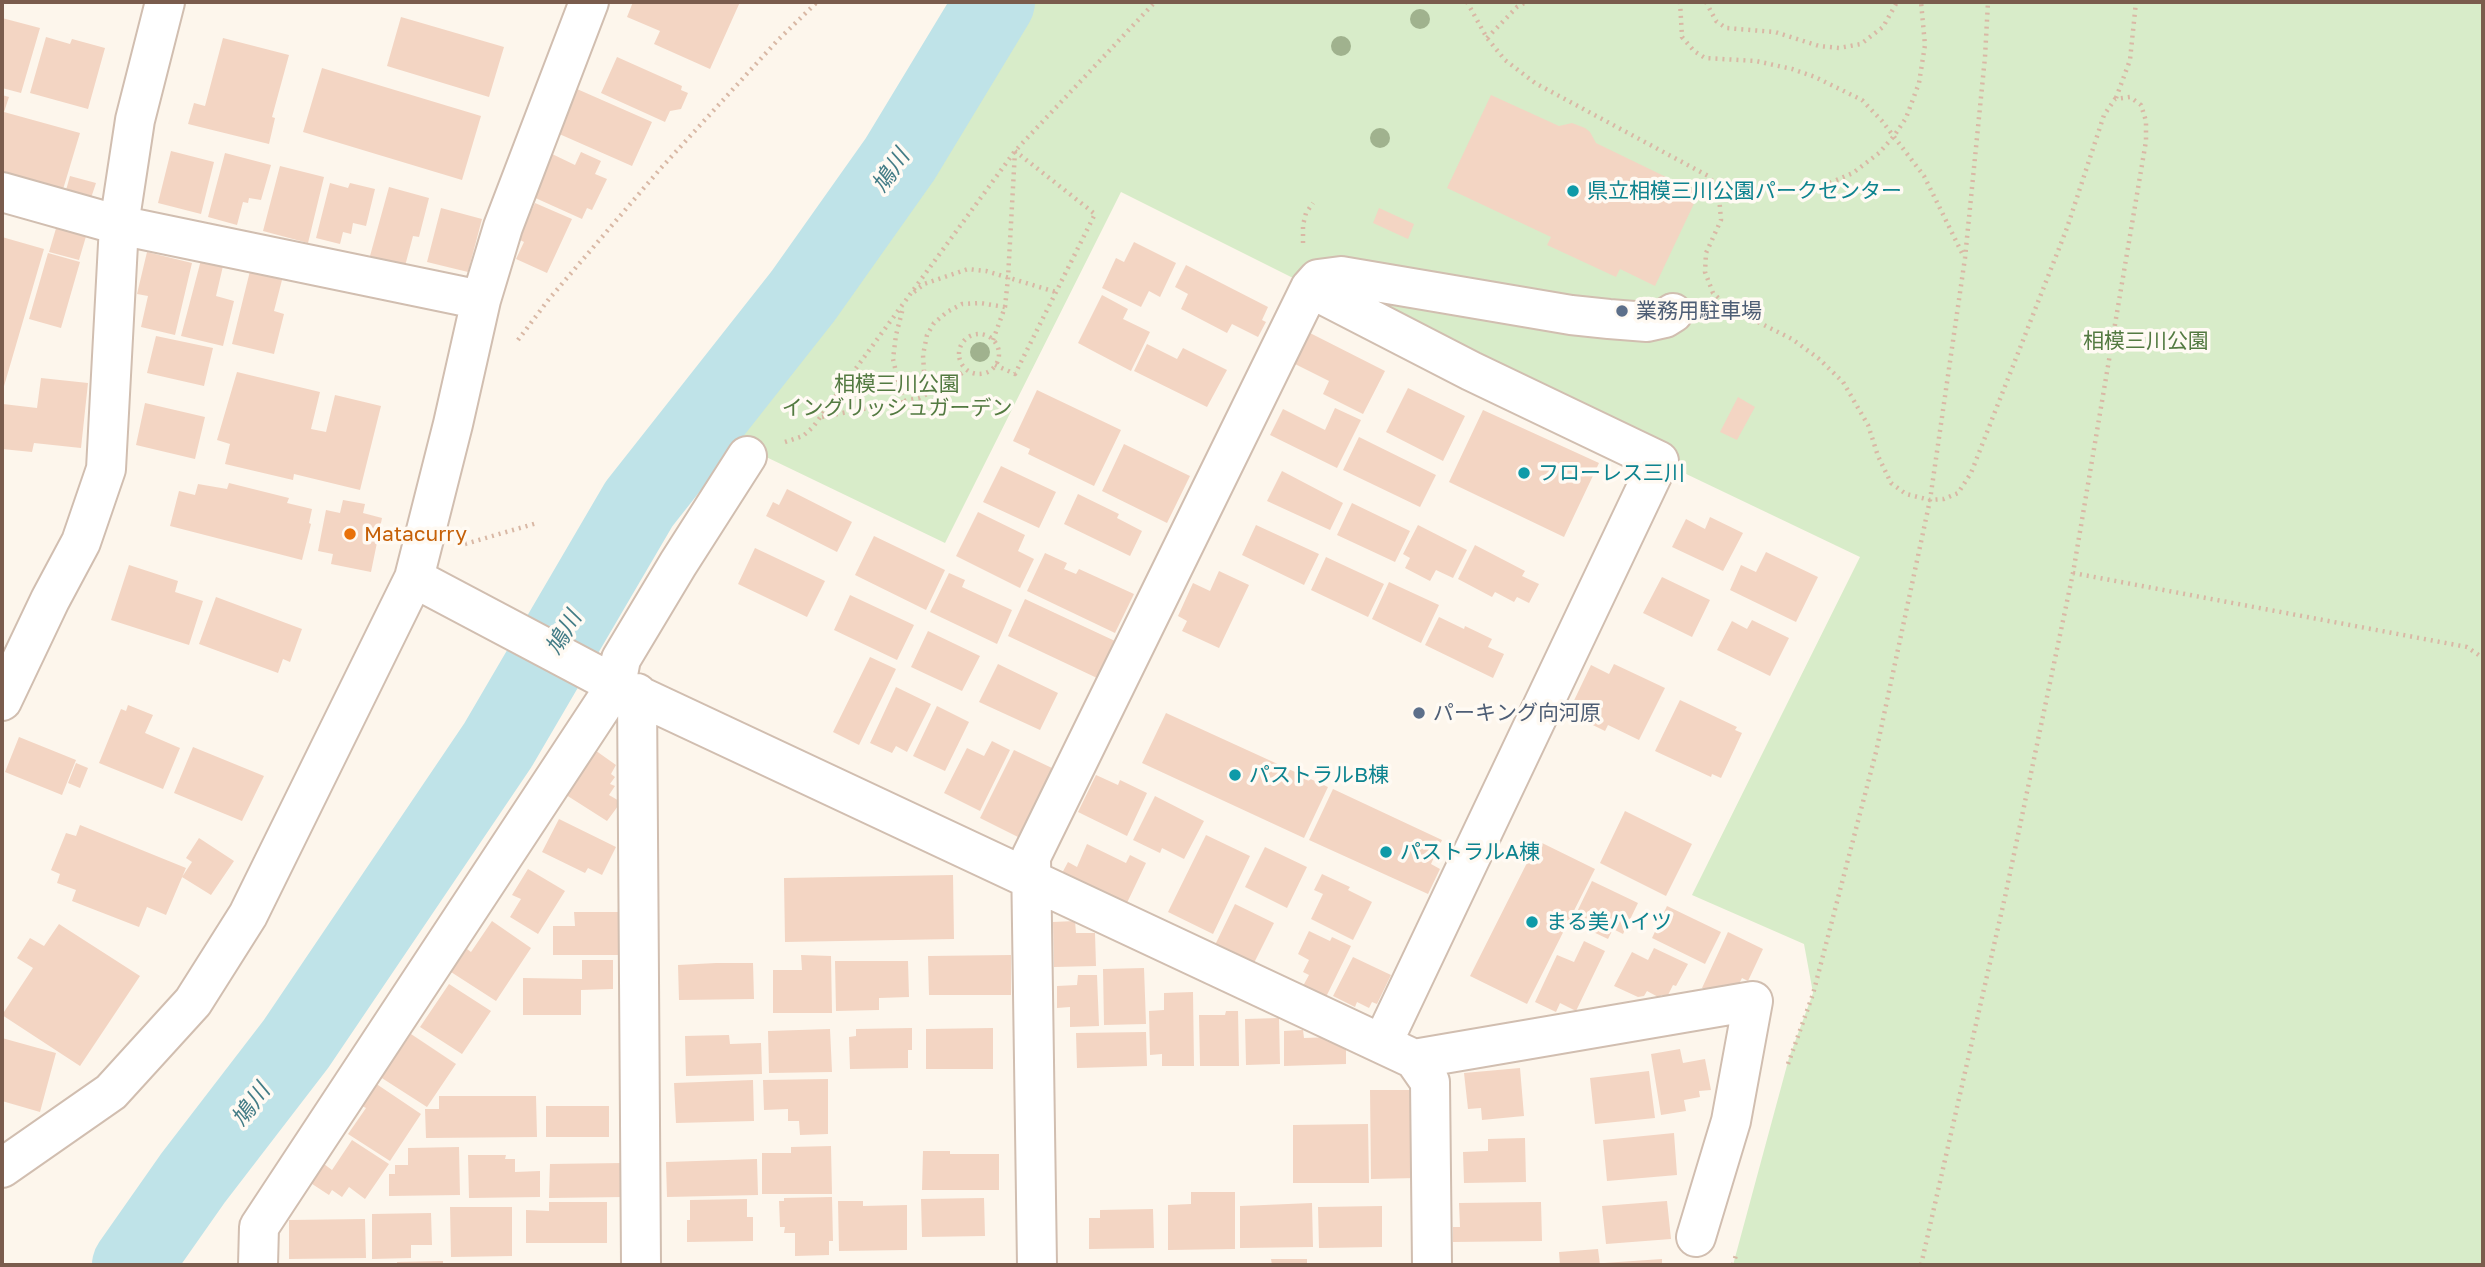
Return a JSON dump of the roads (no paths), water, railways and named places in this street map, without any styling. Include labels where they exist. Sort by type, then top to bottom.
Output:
[{"type":"street","points":[[2,701],[81,542],[106,469],[119,225],[135,120],[165,2]]},
{"type":"street","points":[[10,1154],[111,1093],[193,1002],[248,915],[414,578],[481,300],[503,227],[589,2]]},
{"type":"street","points":[[2,192],[119,225],[481,300]]},
{"type":"street","points":[[1037,1265],[1031,857],[1310,288],[1318,279],[1341,276],[1584,317],[1647,322],[1665,318],[1673,313]]},
{"type":"street","points":[[1310,288],[1471,371],[1659,461],[1398,1051]]},
{"type":"street","points":[[641,1265],[617,684],[621,659],[747,456]]},
{"type":"street","points":[[414,578],[617,684],[1398,1051],[1430,1082],[1432,1265]]},
{"type":"street","points":[[258,1265],[259,1227],[617,684]]},
{"type":"street","points":[[1398,1051],[1753,1001],[1731,1121],[1696,1237]]},
{"type":"waterway","name":"鳩川","points":[[132,1265],[193,1178],[296,1044],[498,745],[639,504],[803,296],[900,159],[995,2]]},
{"type":"place","name":"県立相模三川公園パークセンター","points":[[1573,191]]},
{"type":"place","name":"業務用駐車場","points":[[1622,311]]},
{"type":"place","name":"フローレス三川","points":[[1524,473]]},
{"type":"place","name":"Matacurry","points":[[350,534]]},
{"type":"place","name":"パーキング向河原","points":[[1419,713]]},
{"type":"place","name":"パストラルB棟","points":[[1235,775]]},
{"type":"place","name":"パストラルA棟","points":[[1386,852]]},
{"type":"place","name":"まる美ハイツ","points":[[1532,922]]},
{"type":"park label","name":"相模三川公園","points":[[2146,341]]},
{"type":"park label","name":"相模三川公園 イングリッシュガーデン","points":[[897,396]]}]
